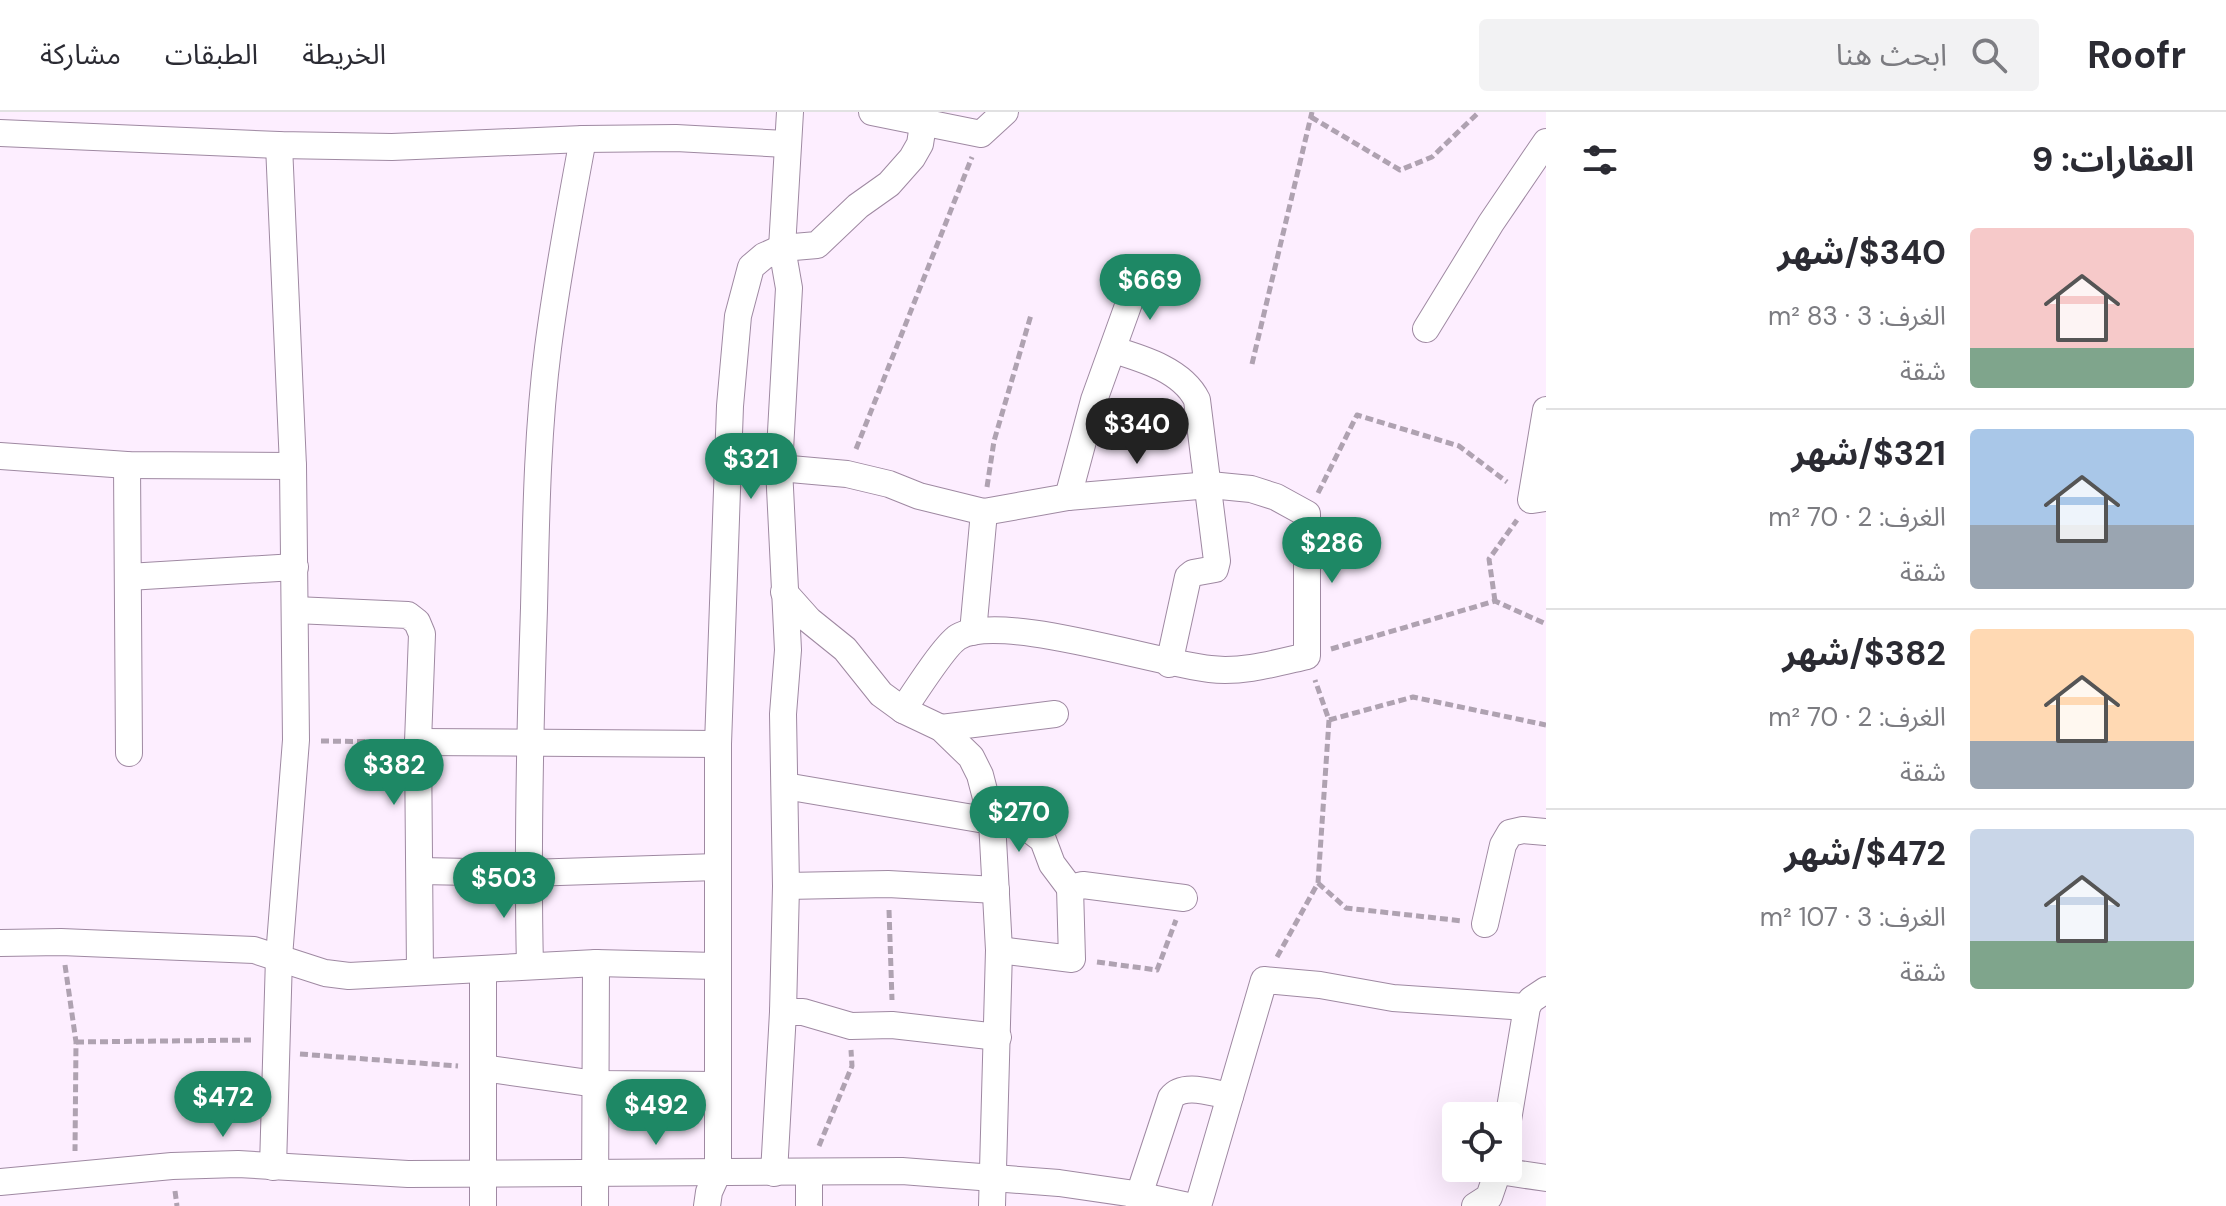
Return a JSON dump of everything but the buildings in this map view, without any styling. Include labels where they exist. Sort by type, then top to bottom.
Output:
[{"type":"street","points":[[774,1173],[786,886],[783,714],[788,650],[779,468],[789,288],[782,248],[790,112]]},
{"type":"street","points":[[872,112],[924,118],[981,134],[1005,112]]},
{"type":"street","points":[[707,1206],[709,1192],[718,1172],[718,744],[730,406],[738,316],[751,267],[764,256],[782,248],[817,245],[858,206],[889,184],[920,144],[924,118]]},
{"type":"street","points":[[0,133],[392,147],[676,138],[786,144]]},
{"type":"street","points":[[530,966],[530,743],[539,441],[561,256],[583,139]]},
{"type":"street","points":[[1426,329],[1499,210],[1546,142]]},
{"type":"street","points":[[273,1167],[279,957],[296,740],[293,466],[279,145]]},
{"type":"street","points":[[1068,497],[1094,400],[1138,278]]},
{"type":"street","points":[[1114,350],[1175,375],[1190,385],[1197,400],[1210,485],[1217,561],[1215,569],[1193,573],[1188,577],[1169,664]]},
{"type":"street","points":[[1538,499],[1546,410]]},
{"type":"street","points":[[0,456],[127,465],[293,466]]},
{"type":"street","points":[[127,465],[129,753]]},
{"type":"street","points":[[779,468],[847,474],[984,512],[1068,497],[1210,485],[1251,489],[1276,497],[1307,514],[1307,656],[1262,666],[1215,670],[1169,664],[1017,631],[973,632],[955,639],[946,649],[903,710]]},
{"type":"street","points":[[973,632],[984,512]]},
{"type":"street","points":[[128,577],[295,567]]},
{"type":"street","points":[[784,592],[809,620],[845,649],[881,694],[903,710],[941,728],[971,757],[980,775],[992,821],[999,950],[992,1206]]},
{"type":"street","points":[[295,610],[408,615],[417,622],[422,634],[418,742],[420,972]]},
{"type":"street","points":[[941,728],[1055,714]]},
{"type":"street","points":[[418,742],[718,744]]},
{"type":"street","points":[[785,786],[1019,825],[1037,833],[1052,864],[1070,888],[1072,959],[999,950]]},
{"type":"street","points":[[1485,924],[1503,845],[1510,833],[1523,830],[1546,832]]},
{"type":"street","points":[[420,871],[528,873],[717,867]]},
{"type":"street","points":[[786,886],[888,884],[996,890]]},
{"type":"street","points":[[1070,888],[1083,885],[1184,898]]},
{"type":"street","points":[[0,943],[61,942],[254,950],[337,975],[596,963],[716,966]]},
{"type":"street","points":[[595,1206],[596,963]]},
{"type":"street","points":[[483,970],[483,1206]]},
{"type":"street","points":[[1198,1206],[1264,980],[1320,985],[1393,998],[1537,999],[1512,1102]]},
{"type":"street","points":[[783,1012],[803,1012],[851,1026],[892,1025],[998,1037]]},
{"type":"street","points":[[483,1068],[596,1084],[718,1085]]},
{"type":"street","points":[[1132,1198],[1176,1091],[1185,1089],[1230,1096]]},
{"type":"street","points":[[0,1182],[202,1164],[408,1174],[902,1171],[992,1176],[1188,1206]]},
{"type":"street","points":[[809,1172],[809,1206]]},
{"type":"street","points":[[1522,1173],[1546,1178]]},
{"type":"street","points":[[1475,1206],[1489,1197],[1494,1182]]},
{"type":"path","points":[[1252,364],[1312,114],[1400,170],[1432,157],[1479,112]]},
{"type":"path","points":[[847,474],[981,134]]},
{"type":"path","points":[[984,512],[994,441],[1031,315]]},
{"type":"path","points":[[1307,514],[1357,415],[1459,446],[1538,499],[1489,559],[1495,601]]},
{"type":"path","points":[[1264,980],[1318,883],[1329,720],[1307,656],[1495,601],[1546,624]]},
{"type":"path","points":[[1329,720],[1413,697],[1546,725]]},
{"type":"path","points":[[296,740],[418,742]]},
{"type":"path","points":[[1318,883],[1346,908],[1485,924]]},
{"type":"path","points":[[888,884],[892,1025]]},
{"type":"path","points":[[1072,959],[1157,970],[1184,898]]},
{"type":"path","points":[[61,942],[76,1042],[75,1176]]},
{"type":"path","points":[[809,1172],[852,1066],[851,1026]]},
{"type":"path","points":[[76,1042],[277,1046],[483,1068]]}]
